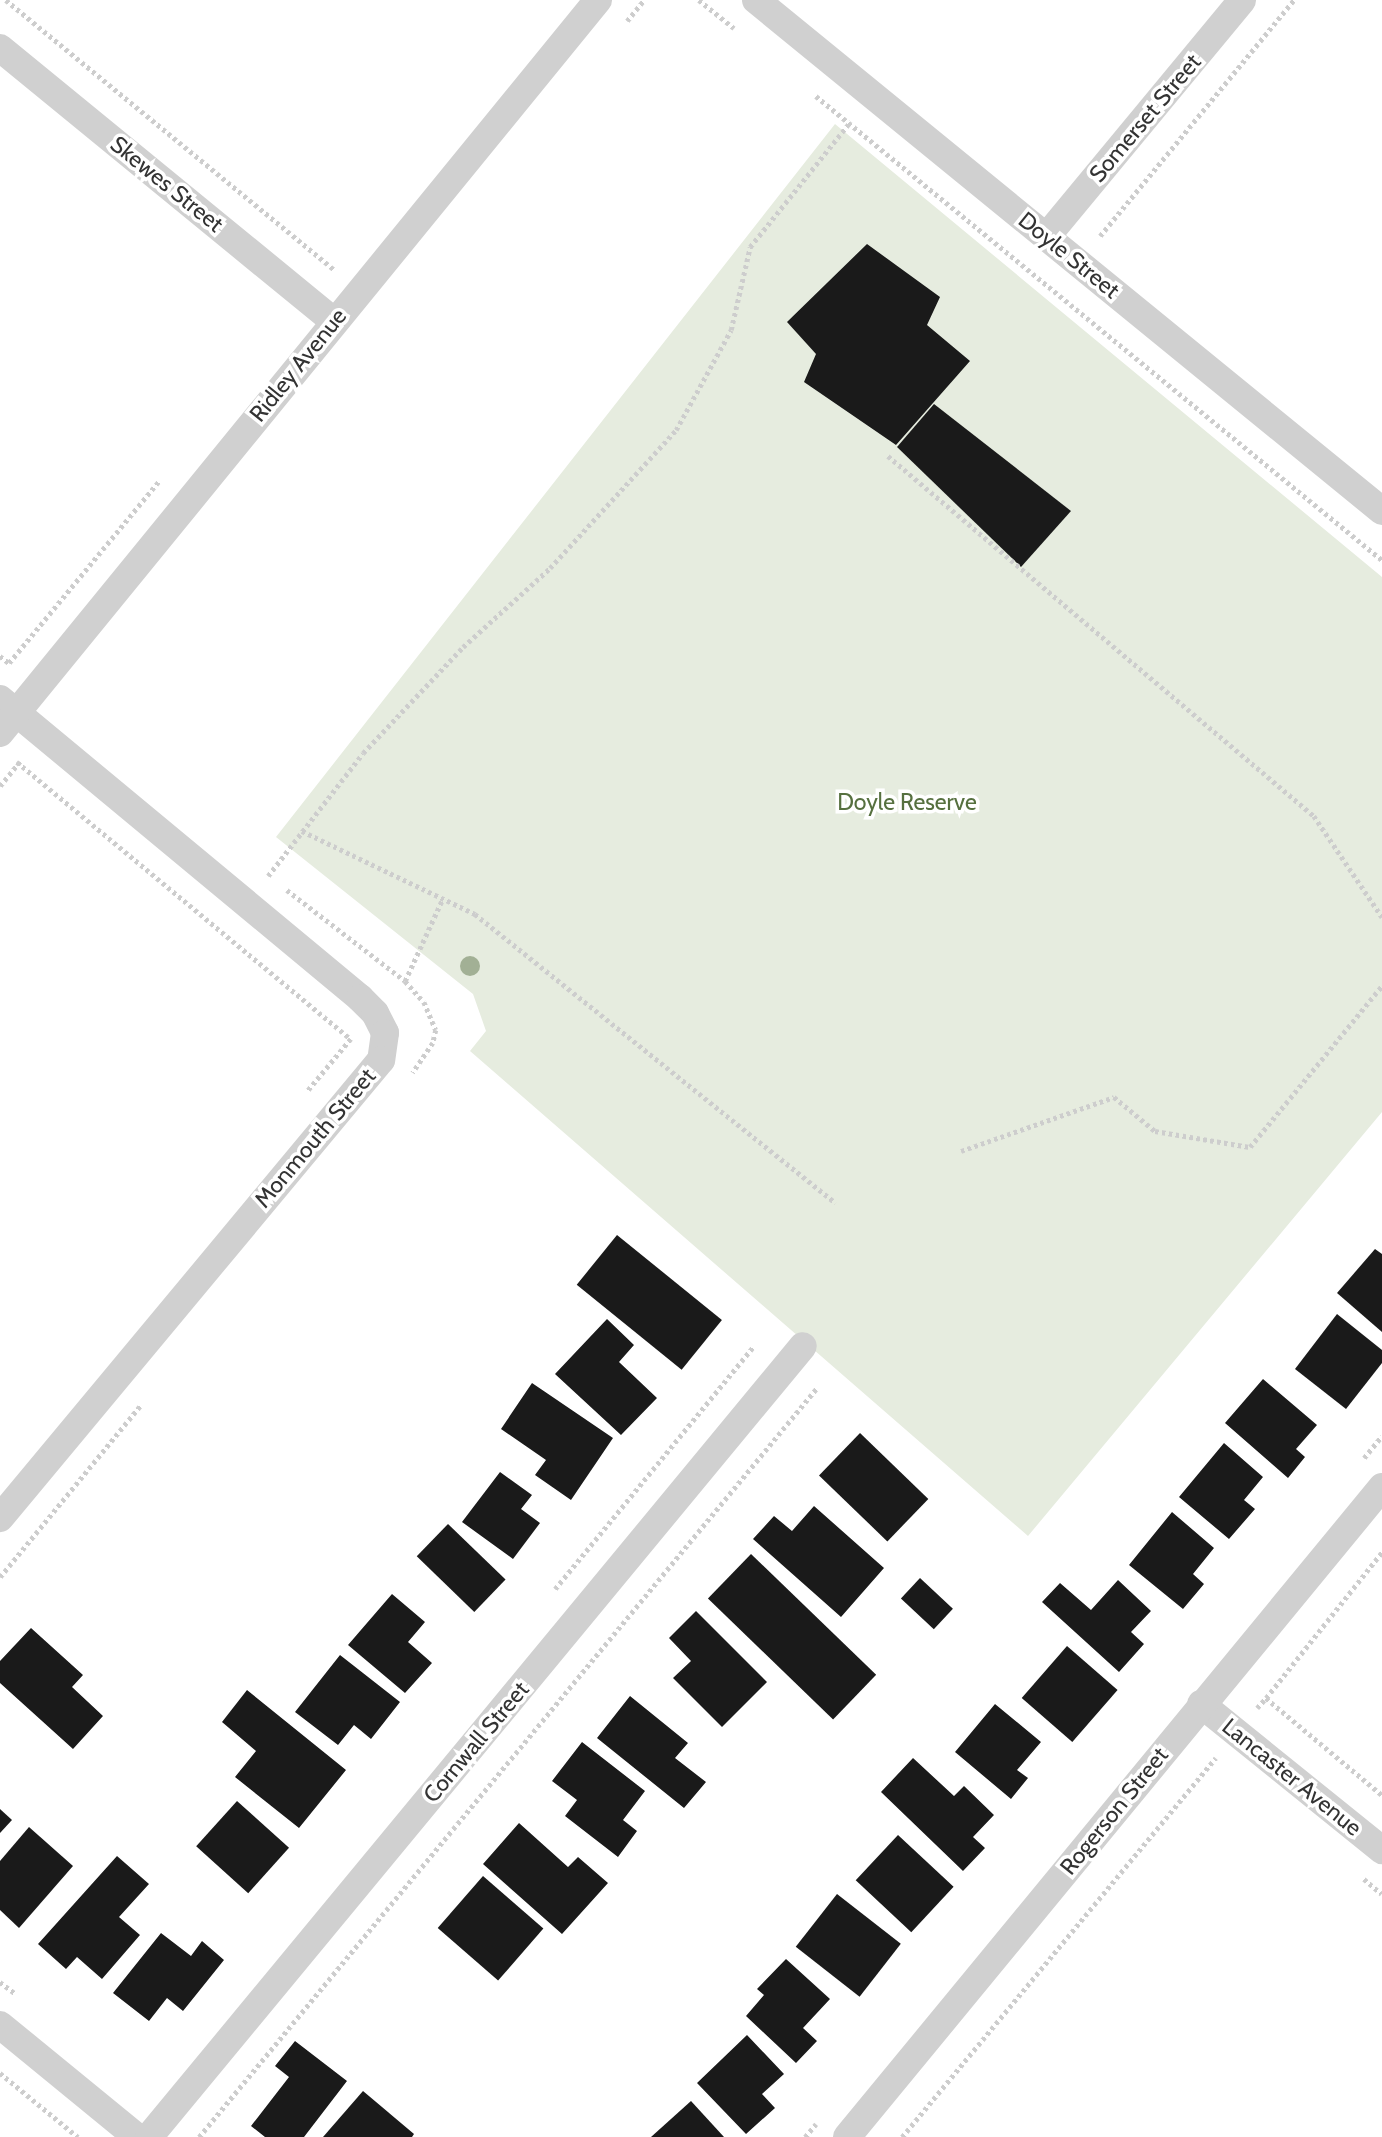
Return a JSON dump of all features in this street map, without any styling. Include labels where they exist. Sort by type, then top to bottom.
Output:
[{"type":"street","name":"Ridley Avenue","points":[[7,725],[598,0]]},
{"type":"street","name":"Doyle Street","points":[[756,0],[1382,511]]},
{"type":"street","name":"Somerset Street","points":[[1047,236],[1242,0]]},
{"type":"street","name":"Skewes Street","points":[[0,48],[334,321]]},
{"type":"street","name":"Monmouth Street","points":[[0,1518],[381,1060],[385,1033],[375,1013],[360,998],[7,725]]},
{"type":"street","name":"Cornwall Street","points":[[149,2137],[803,1346]]},
{"type":"street","name":"Rogerson Street","points":[[847,2137],[1382,1487]]},
{"type":"street","name":"Lancaster Avenue","points":[[1201,1704],[1382,1850]]},
{"type":"street","points":[[0,2025],[137,2137]]},
{"type":"path","points":[[6,0],[334,269]]},
{"type":"path","points":[[699,0],[742,35]]},
{"type":"path","points":[[1100,236],[1294,0]]},
{"type":"path","points":[[807,88],[1382,560]]},
{"type":"path","points":[[268,876],[363,753],[463,647],[550,568],[676,430],[731,330],[750,247],[850,124],[866,92]]},
{"type":"path","points":[[888,456],[1314,816],[1382,917]]},
{"type":"path","points":[[7,725],[351,1039]]},
{"type":"path","points":[[302,831],[475,914],[836,1203]]},
{"type":"path","points":[[405,981],[443,898]]},
{"type":"path","points":[[961,1151],[1114,1097],[1154,1131],[1250,1147],[1382,986]]},
{"type":"path","points":[[199,2137],[816,1389]]},
{"type":"path","points":[[1266,1698],[1382,1552]]},
{"type":"path","points":[[902,2137],[1215,1758]]},
{"type":"path","points":[[0,2073],[78,2137]]},
{"type":"green space","name":"Doyle Reserve","points":[[835,124],[1382,577],[1382,1112],[1028,1536],[470,1051],[486,1031],[473,994],[276,837]]},
{"type":"building","points":[[867,244],[940,297],[927,325],[970,361],[896,445],[804,382],[816,354],[787,322]]},
{"type":"building","points":[[934,404],[1071,511],[1021,567],[897,447]]},
{"type":"building","points":[[617,1235],[722,1320],[682,1370],[577,1285]]},
{"type":"building","points":[[1375,1249],[1382,1254],[1382,1332],[1337,1293]]},
{"type":"building","points":[[1337,1314],[1382,1350],[1382,1363],[1346,1409],[1295,1369]]},
{"type":"building","points":[[607,1319],[634,1345],[619,1362],[657,1398],[621,1435],[555,1374]]},
{"type":"building","points":[[1263,1379],[1317,1425],[1296,1449],[1305,1457],[1288,1478],[1225,1423]]},
{"type":"building","points":[[532,1383],[613,1438],[571,1500],[535,1475],[546,1460],[501,1429]]},
{"type":"building","points":[[860,1433],[928,1499],[887,1541],[819,1475]]},
{"type":"building","points":[[1224,1443],[1263,1477],[1244,1500],[1255,1509],[1229,1539],[1179,1497]]},
{"type":"building","points":[[500,1472],[532,1495],[521,1509],[540,1523],[513,1559],[462,1522]]},
{"type":"building","points":[[814,1506],[884,1568],[841,1617],[753,1539],[774,1516],[792,1531]]},
{"type":"building","points":[[1172,1512],[1214,1548],[1193,1574],[1204,1584],[1183,1609],[1129,1565]]},
{"type":"building","points":[[448,1524],[506,1580],[474,1612],[417,1556]]},
{"type":"building","points":[[751,1554],[876,1675],[833,1719],[708,1599]]},
{"type":"building","points":[[920,1578],[953,1609],[934,1629],[901,1598]]},
{"type":"building","points":[[1118,1580],[1151,1611],[1131,1632],[1144,1644],[1119,1672],[1042,1602],[1060,1583],[1091,1610]]},
{"type":"building","points":[[392,1594],[425,1622],[408,1642],[432,1663],[405,1693],[348,1645]]},
{"type":"building","points":[[696,1611],[767,1682],[722,1727],[673,1678],[691,1661],[669,1638]]},
{"type":"building","points":[[31,1628],[83,1675],[72,1687],[103,1716],[73,1749],[0,1683],[0,1661]]},
{"type":"building","points":[[1067,1646],[1118,1690],[1072,1742],[1022,1698]]},
{"type":"building","points":[[340,1655],[400,1702],[371,1739],[354,1725],[338,1745],[295,1712]]},
{"type":"building","points":[[247,1690],[346,1770],[299,1828],[235,1777],[256,1751],[222,1722]]},
{"type":"building","points":[[630,1696],[688,1743],[675,1758],[706,1782],[684,1808],[597,1738]]},
{"type":"building","points":[[995,1704],[1041,1742],[1017,1770],[1028,1778],[1011,1799],[955,1752]]},
{"type":"building","points":[[582,1742],[645,1791],[623,1820],[637,1831],[618,1857],[565,1816],[577,1800],[552,1781]]},
{"type":"building","points":[[913,1758],[954,1796],[964,1786],[994,1815],[973,1837],[985,1848],[963,1871],[881,1792]]},
{"type":"building","points":[[237,1801],[289,1848],[248,1893],[196,1846]]},
{"type":"building","points":[[0,1809],[12,1820],[0,1833]]},
{"type":"building","points":[[519,1823],[568,1867],[578,1857],[608,1883],[562,1934],[483,1864]]},
{"type":"building","points":[[29,1827],[73,1866],[19,1928],[0,1910],[0,1861]]},
{"type":"building","points":[[898,1835],[954,1887],[911,1932],[856,1880]]},
{"type":"building","points":[[117,1856],[149,1884],[119,1917],[140,1935],[102,1979],[77,1957],[66,1969],[38,1944]]},
{"type":"building","points":[[483,1876],[543,1928],[498,1981],[438,1928]]},
{"type":"building","points":[[837,1894],[901,1944],[860,1997],[796,1947]]},
{"type":"building","points":[[161,1933],[191,1956],[202,1941],[224,1960],[183,2011],[167,1998],[149,2021],[113,1993]]},
{"type":"building","points":[[786,1959],[830,1999],[803,2028],[817,2041],[796,2063],[746,2016],[764,1995],[757,1989]]},
{"type":"building","points":[[747,2035],[784,2074],[762,2094],[775,2108],[746,2134],[697,2083]]},
{"type":"building","points":[[295,2041],[347,2081],[304,2137],[265,2137],[251,2126],[289,2077],[275,2066]]},
{"type":"building","points":[[363,2091],[414,2134],[412,2137],[323,2137]]},
{"type":"building","points":[[691,2101],[724,2137],[651,2137]]}]
